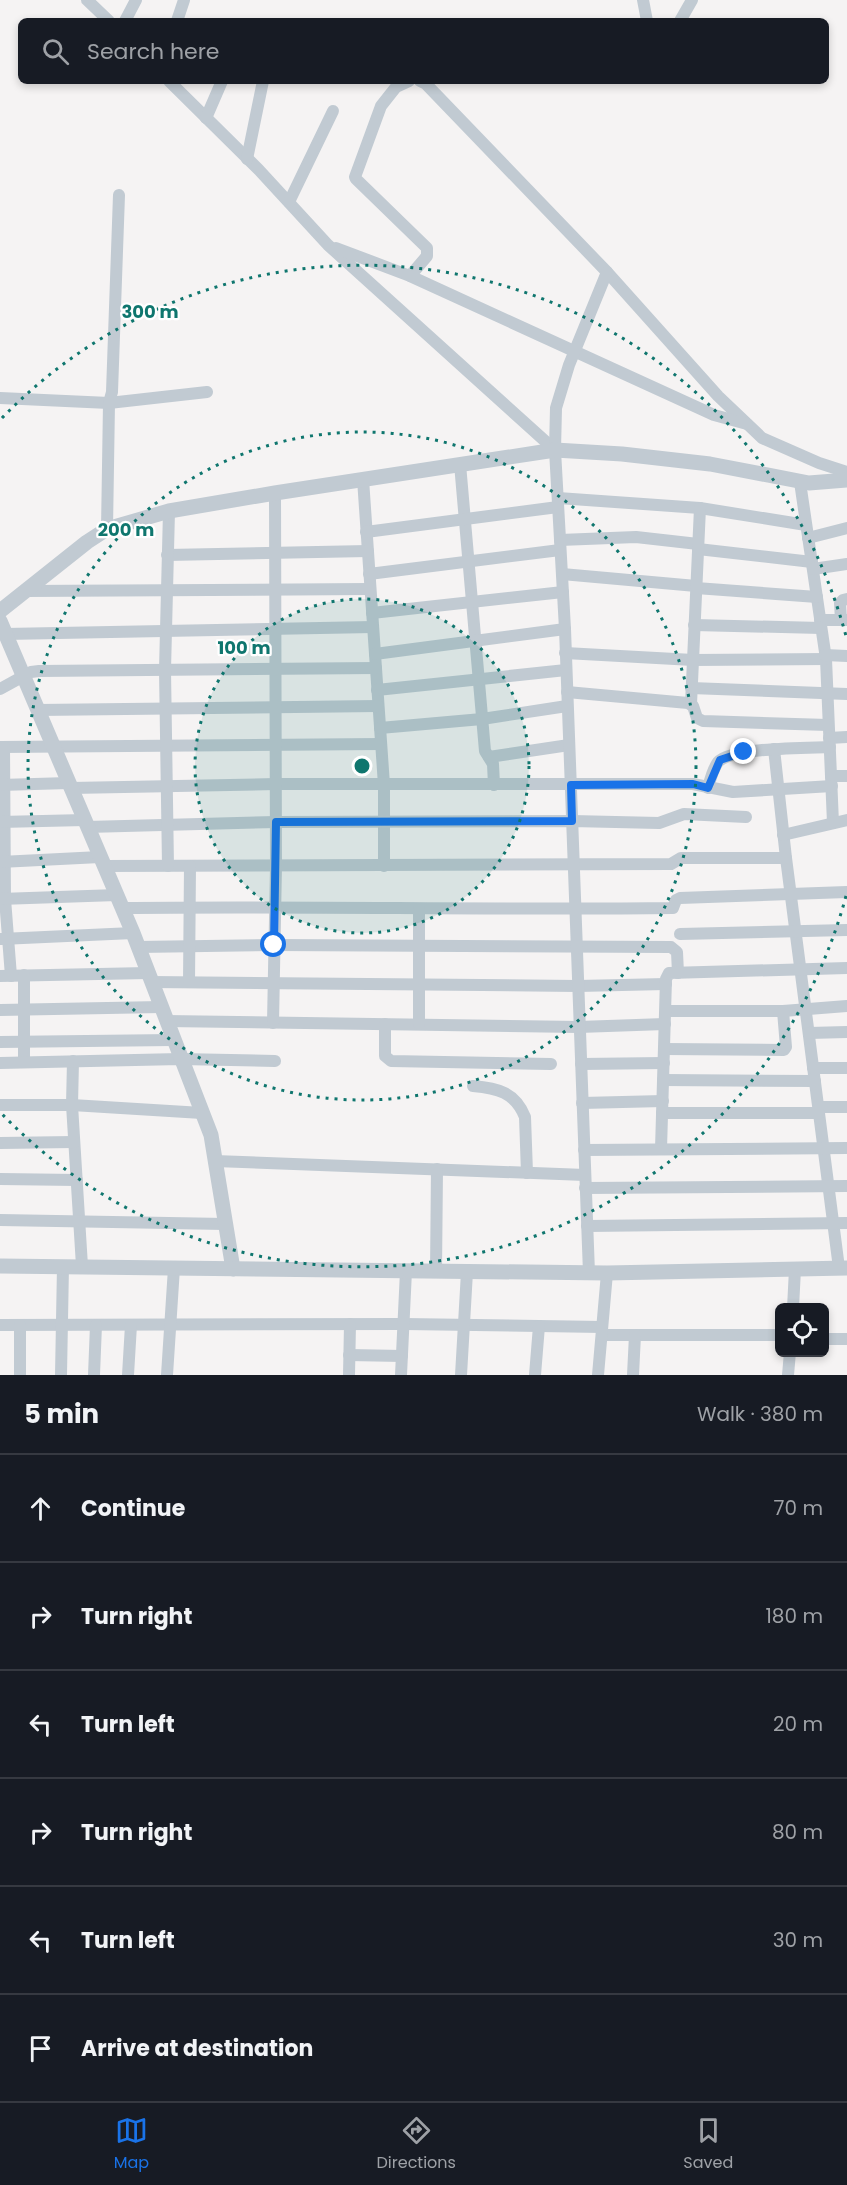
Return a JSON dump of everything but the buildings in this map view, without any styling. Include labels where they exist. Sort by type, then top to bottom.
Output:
[{"type":"street","points":[[87,0],[106,18]]},
{"type":"street","points":[[127,18],[136,0]]},
{"type":"street","points":[[178,18],[184,0]]},
{"type":"street","points":[[643,0],[646,18]]},
{"type":"street","points":[[682,18],[692,0]]},
{"type":"street","points":[[172,84],[289,202],[328,245],[555,450]]},
{"type":"street","points":[[206,118],[221,84]]},
{"type":"street","points":[[247,159],[262,84]]},
{"type":"street","points":[[402,84],[396,87],[381,106],[355,177],[427,248],[427,256],[410,276]]},
{"type":"street","points":[[426,84],[607,272],[718,396],[762,438],[819,463],[847,472]]},
{"type":"street","points":[[289,202],[333,111]]},
{"type":"street","points":[[107,529],[108,403],[112,392],[119,195]]},
{"type":"street","points":[[328,245],[410,276],[714,415],[748,424]]},
{"type":"street","points":[[589,1273],[565,629],[555,450],[556,408],[575,352],[607,272]]},
{"type":"street","points":[[0,398],[108,403],[207,392]]},
{"type":"street","points":[[0,611],[87,542],[107,529],[169,511],[363,479],[555,450],[622,454],[710,464],[809,483],[847,480]]},
{"type":"street","points":[[460,464],[485,752],[493,764],[494,785]]},
{"type":"street","points":[[363,479],[384,785],[384,866]]},
{"type":"street","points":[[800,482],[825,657],[833,823]]},
{"type":"street","points":[[273,1023],[276,866],[275,493]]},
{"type":"street","points":[[366,532],[465,519],[558,502],[700,508],[806,525]]},
{"type":"street","points":[[700,508],[691,704],[697,718],[703,722],[829,737],[847,737]]},
{"type":"street","points":[[168,866],[165,670],[169,511]]},
{"type":"street","points":[[808,538],[847,528]]},
{"type":"street","points":[[369,574],[469,563],[560,545],[636,537],[812,565],[847,564]]},
{"type":"street","points":[[167,555],[368,551]]},
{"type":"street","points":[[562,574],[817,597]]},
{"type":"street","points":[[25,591],[370,589]]},
{"type":"street","points":[[372,613],[563,592]]},
{"type":"street","points":[[694,626],[820,624],[844,620],[840,603],[847,599]]},
{"type":"street","points":[[233,1269],[211,1135],[135,940],[3,628],[167,631],[373,627]]},
{"type":"street","points":[[375,654],[565,629]]},
{"type":"street","points":[[565,653],[693,660],[847,656]]},
{"type":"street","points":[[0,689],[23,675],[39,671],[376,668]]},
{"type":"street","points":[[377,690],[566,670]]},
{"type":"street","points":[[692,688],[847,694]]},
{"type":"street","points":[[567,692],[691,704]]},
{"type":"street","points":[[38,710],[378,706]]},
{"type":"street","points":[[380,728],[482,719],[567,706]]},
{"type":"street","points":[[708,788],[720,760],[744,752],[774,749],[829,737]]},
{"type":"street","points":[[381,744],[2,747],[5,976],[150,978],[189,982],[578,986],[666,984]]},
{"type":"street","points":[[489,757],[569,745]]},
{"type":"street","points":[[0,1266],[607,1274],[843,1268],[834,1223],[805,1008],[774,749]]},
{"type":"street","points":[[2,785],[693,784],[733,792],[778,789],[831,781],[847,776]]},
{"type":"street","points":[[2,822],[168,825],[276,822],[659,823],[684,814],[746,817]]},
{"type":"street","points":[[783,835],[847,820]]},
{"type":"street","points":[[2,862],[102,861],[168,866],[574,866],[671,864],[681,858],[786,858]]},
{"type":"street","points":[[189,982],[190,866]]},
{"type":"street","points":[[3,899],[119,902],[189,907],[575,909],[673,908],[680,898],[847,892]]},
{"type":"street","points":[[419,909],[419,1024]]},
{"type":"street","points":[[680,934],[847,930]]},
{"type":"street","points":[[4,939],[135,940],[189,946],[671,947],[677,952],[678,973]]},
{"type":"street","points":[[661,1149],[666,984],[669,973],[847,969]]},
{"type":"street","points":[[24,975],[24,1062]]},
{"type":"street","points":[[666,1011],[783,1011],[847,1006]]},
{"type":"street","points":[[0,1010],[163,1014],[273,1023],[579,1026],[665,1024]]},
{"type":"street","points":[[664,1049],[784,1050],[786,1047],[783,1011]]},
{"type":"street","points":[[385,1024],[385,1056],[391,1061],[551,1064]]},
{"type":"street","points":[[809,1033],[847,1032]]},
{"type":"street","points":[[0,1042],[173,1040]]},
{"type":"street","points":[[0,1063],[180,1059],[275,1061]]},
{"type":"street","points":[[73,1061],[72,1105],[82,1266]]},
{"type":"street","points":[[581,1064],[664,1063]]},
{"type":"street","points":[[663,1080],[814,1075],[847,1068]]},
{"type":"street","points":[[473,1086],[500,1089],[506,1092],[522,1111],[525,1117],[527,1173]]},
{"type":"street","points":[[582,1103],[819,1110],[847,1107]]},
{"type":"street","points":[[0,1105],[72,1105],[202,1113]]},
{"type":"street","points":[[0,1143],[74,1142]]},
{"type":"street","points":[[584,1150],[847,1148]]},
{"type":"street","points":[[215,1161],[527,1173],[585,1181],[847,1186]]},
{"type":"street","points":[[436,1272],[437,1169]]},
{"type":"street","points":[[0,1179],[77,1180]]},
{"type":"street","points":[[0,1220],[225,1224]]},
{"type":"street","points":[[587,1226],[847,1223]]},
{"type":"street","points":[[61,1375],[63,1266]]},
{"type":"street","points":[[167,1375],[174,1268]]},
{"type":"street","points":[[793,1303],[795,1269]]},
{"type":"street","points":[[401,1375],[406,1271]]},
{"type":"street","points":[[461,1375],[468,1272]]},
{"type":"street","points":[[598,1375],[607,1274]]},
{"type":"street","points":[[349,1375],[350,1324]]},
{"type":"street","points":[[0,1325],[404,1324],[539,1326],[635,1335],[775,1335]]},
{"type":"street","points":[[20,1325],[20,1375]]},
{"type":"street","points":[[94,1375],[96,1325]]},
{"type":"street","points":[[128,1375],[131,1325]]},
{"type":"street","points":[[535,1375],[539,1326]]},
{"type":"street","points":[[633,1375],[635,1335]]},
{"type":"street","points":[[829,1339],[847,1339]]},
{"type":"street","points":[[349,1355],[402,1356]]},
{"type":"street","points":[[789,1375],[790,1357]]},
{"type":"route","points":[[274,945],[276,822],[572,821],[571,785],[693,784],[708,788],[720,760],[744,752]]}]
